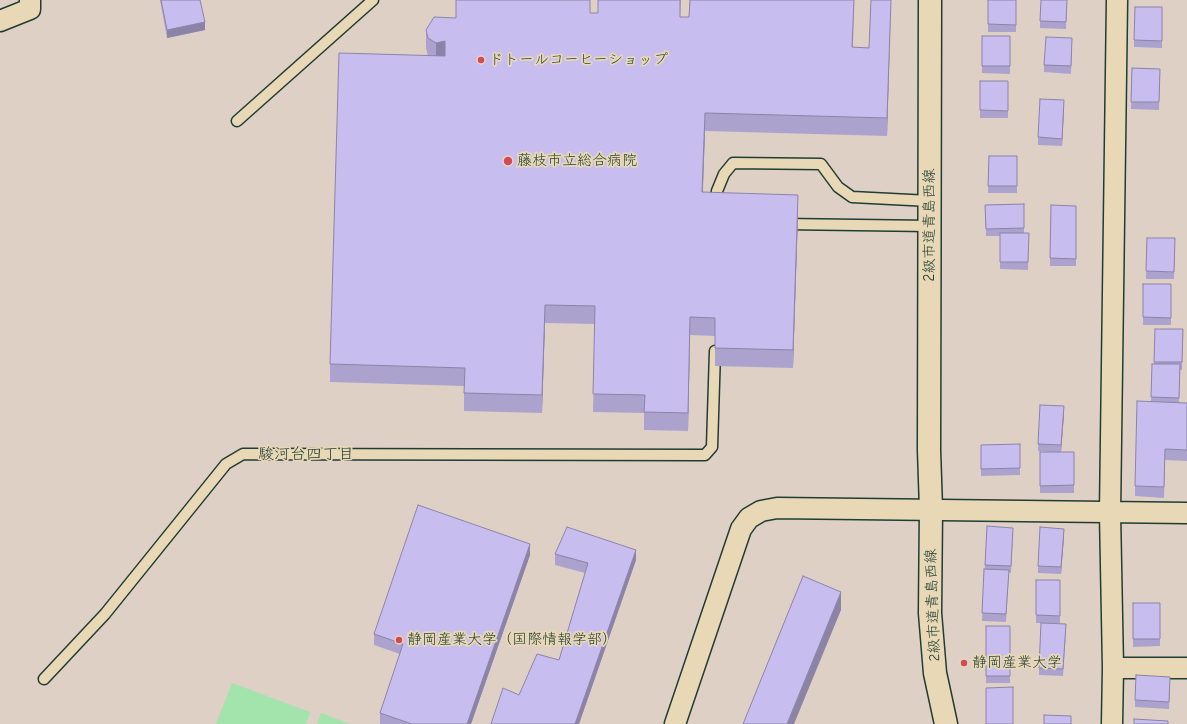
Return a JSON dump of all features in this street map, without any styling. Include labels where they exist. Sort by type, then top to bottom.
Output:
[{"type":"street","points":[[0,21],[30,9],[30,0]]},
{"type":"street","name":"2級市道青島西線","points":[[930,0],[930,613],[935,673],[946,724]]},
{"type":"street","points":[[1112,724],[1113,668],[1110,513],[1117,0]]},
{"type":"street","points":[[674,724],[741,529],[748,518],[760,510],[777,508],[931,509],[1110,513],[1187,513]]},
{"type":"street","points":[[1113,668],[1187,668]]},
{"type":"lane","points":[[237,120],[373,0]]},
{"type":"lane","points":[[716,212],[717,191],[724,174],[734,164],[821,164],[838,187],[852,197],[930,201]]},
{"type":"lane","points":[[775,224],[930,226]]},
{"type":"lane","points":[[44,679],[105,614],[226,464],[243,454],[705,456],[712,447],[715,344]]},
{"type":"green space","points":[[232,683],[310,712],[306,724],[216,724]]},
{"type":"green space","points":[[321,713],[350,724],[317,724]]},
{"type":"building","points":[[161,0],[200,0],[205,22],[167,30]]},
{"type":"building","points":[[456,0],[590,0],[590,13],[598,13],[598,0],[680,0],[680,17],[689,17],[690,0],[854,0],[852,47],[869,48],[871,0],[891,0],[887,118],[705,113],[702,192],[798,195],[793,350],[715,348],[715,318],[690,317],[688,413],[644,412],[645,395],[593,394],[595,306],[545,305],[542,395],[464,393],[465,368],[330,364],[339,53],[445,56],[445,41],[436,43],[428,38],[426,30],[434,17],[456,18]]},
{"type":"building","points":[[988,0],[1016,0],[1016,25],[988,24]]},
{"type":"building","points":[[1041,0],[1067,0],[1066,22],[1040,21]]},
{"type":"building","points":[[1135,7],[1162,7],[1162,41],[1134,40]]},
{"type":"building","points":[[982,36],[1010,36],[1010,66],[982,66]]},
{"type":"building","points":[[1046,37],[1072,38],[1071,66],[1044,65]]},
{"type":"building","points":[[1132,68],[1160,69],[1159,102],[1131,102]]},
{"type":"building","points":[[980,81],[1008,81],[1008,111],[980,110]]},
{"type":"building","points":[[1040,99],[1064,100],[1062,139],[1038,137]]},
{"type":"building","points":[[989,156],[1017,156],[1017,186],[988,186]]},
{"type":"building","points":[[1024,204],[1024,228],[986,229],[985,205]]},
{"type":"building","points":[[1051,205],[1076,206],[1076,259],[1050,258]]},
{"type":"building","points":[[1000,233],[1029,233],[1028,262],[1000,262]]},
{"type":"building","points":[[1147,238],[1175,238],[1174,272],[1146,271]]},
{"type":"building","points":[[1143,284],[1171,284],[1171,318],[1143,317]]},
{"type":"building","points":[[1155,329],[1183,329],[1182,362],[1154,362]]},
{"type":"building","points":[[1152,364],[1180,364],[1179,398],[1151,397]]},
{"type":"building","points":[[1137,401],[1187,403],[1187,450],[1165,449],[1164,487],[1135,486]]},
{"type":"building","points":[[1040,405],[1064,406],[1061,445],[1038,444]]},
{"type":"building","points":[[1020,444],[1020,468],[981,469],[981,445]]},
{"type":"building","points":[[1040,452],[1074,452],[1074,485],[1040,486]]},
{"type":"building","points":[[418,505],[530,544],[467,724],[412,724],[380,713],[403,644],[374,634]]},
{"type":"building","points":[[987,526],[1013,528],[1011,566],[985,565]]},
{"type":"building","points":[[567,527],[636,550],[575,724],[491,724],[503,688],[519,695],[537,654],[559,660],[588,563],[555,554]]},
{"type":"building","points":[[1040,527],[1064,529],[1061,567],[1038,566]]},
{"type":"building","points":[[984,569],[1009,570],[1006,614],[982,613]]},
{"type":"building","points":[[803,576],[841,592],[787,724],[743,724]]},
{"type":"building","points":[[1036,580],[1060,580],[1060,616],[1036,615]]},
{"type":"building","points":[[1133,603],[1160,603],[1160,639],[1133,639]]},
{"type":"building","points":[[1041,623],[1066,624],[1063,669],[1039,668]]},
{"type":"building","points":[[986,626],[1010,626],[1010,676],[986,676]]},
{"type":"building","points":[[1136,675],[1170,677],[1169,702],[1135,700]]},
{"type":"building","points":[[1013,687],[1013,724],[986,724],[986,688]]},
{"type":"building","points":[[1044,715],[1071,716],[1071,724],[1044,724]]},
{"type":"building","points":[[1134,719],[1168,721],[1168,724],[1134,724]]},
{"type":"place","name":"ドトールコーヒーショップ","points":[[481,60]]},
{"type":"place","name":"藤枝市立総合病院","points":[[508,161]]},
{"type":"place","name":"静岡産業大学（国際情報学部）","points":[[399,640]]},
{"type":"place","name":"静岡産業大学","points":[[964,663]]},
{"type":"district","name":"駿河台四丁目","points":[[306,454]]}]
